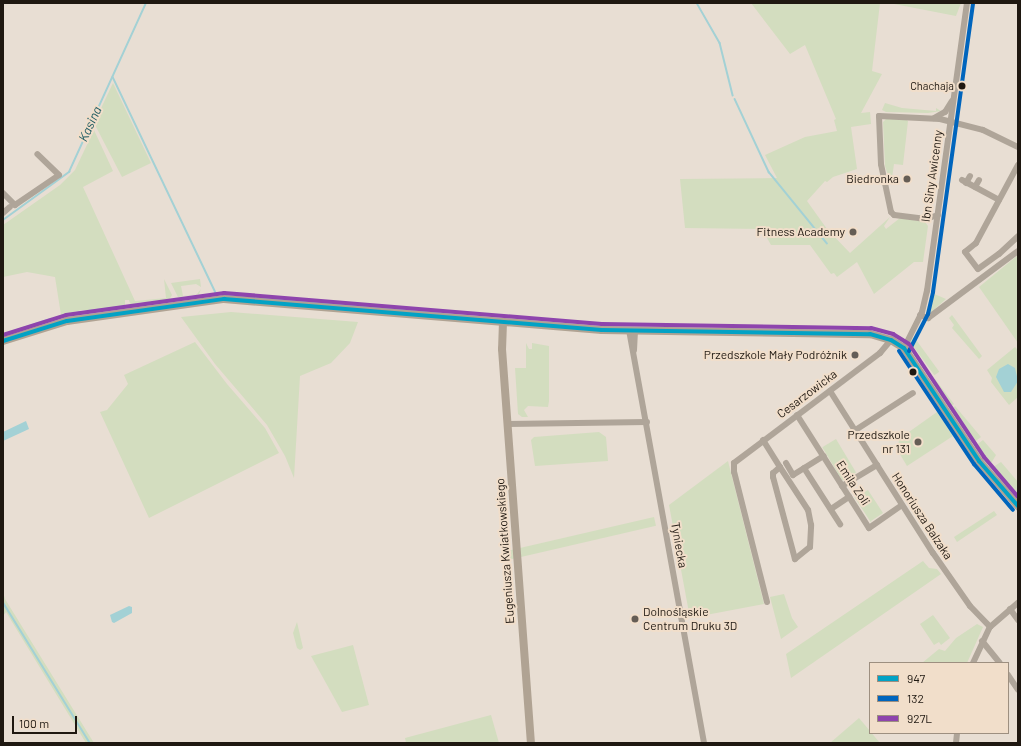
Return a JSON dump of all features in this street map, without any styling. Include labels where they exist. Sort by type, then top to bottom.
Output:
[{"type":"main road","points":[[3,341],[67,321],[172,305],[234,300],[506,322],[632,330],[870,334],[894,341],[904,348],[972,450],[1018,506]]},
{"type":"main road","name":"Eugeniusza Kwiatkowskiego","points":[[506,322],[504,358],[531,743]]},
{"type":"street","name":"Ibn Siny Awicenny","points":[[904,348],[920,316],[927,291],[967,3]]},
{"type":"street","points":[[934,118],[945,112],[954,98]]},
{"type":"street","points":[[938,215],[926,219],[894,215],[891,212],[881,164],[879,116],[934,118],[950,121],[990,133],[1018,147]]},
{"type":"street","points":[[3,213],[59,175],[37,154]]},
{"type":"street","points":[[1018,165],[976,243],[965,252],[978,269],[1000,254],[1018,236]]},
{"type":"street","points":[[970,176],[964,181],[999,200]]},
{"type":"street","points":[[975,187],[979,180]]},
{"type":"street","points":[[3,193],[13,206]]},
{"type":"street","points":[[926,219],[936,228]]},
{"type":"street","points":[[920,316],[928,318],[1018,251]]},
{"type":"street","name":"Tyniecka","points":[[632,330],[634,350],[704,743]]},
{"type":"street","name":"Cesarzowicka","points":[[767,602],[734,472],[734,463],[894,341]]},
{"type":"street","name":"Honoriusza Balzaka","points":[[830,391],[902,505],[970,606],[990,627]]},
{"type":"street","points":[[854,431],[912,394]]},
{"type":"street","name":"Emila Zoli","points":[[797,415],[869,528],[902,505]]},
{"type":"street","points":[[508,424],[647,422]]},
{"type":"street","points":[[763,440],[808,510],[811,525],[810,547],[795,559],[773,477],[773,473],[780,467]]},
{"type":"street","points":[[786,463],[793,475],[823,456]]},
{"type":"street","points":[[842,486],[877,466]]},
{"type":"street","points":[[804,468],[840,524]]},
{"type":"street","points":[[831,509],[849,497]]},
{"type":"street","points":[[973,662],[982,641],[990,627],[1018,603]]},
{"type":"street","points":[[1010,609],[1018,620]]},
{"type":"street","points":[[982,641],[999,662]]},
{"type":"street","points":[[1009,676],[1018,690]]},
{"type":"green space","points":[[751,3],[880,3],[872,71],[882,74],[861,113],[870,112],[871,124],[851,127],[857,169],[833,177],[827,182],[825,181],[807,201],[827,229],[850,253],[890,217],[884,226],[886,229],[900,218],[925,222],[928,226],[923,262],[914,262],[874,294],[857,262],[837,277],[834,273],[831,274],[810,245],[771,245],[762,229],[685,228],[680,179],[777,178],[765,155],[805,137],[837,131],[834,120],[836,119],[805,45],[790,54]]},
{"type":"green space","points":[[889,3],[961,3],[956,16]]},
{"type":"green space","points":[[113,83],[151,163],[122,177],[94,123]]},
{"type":"green space","points":[[885,103],[902,108],[936,111],[936,108],[941,111],[928,113],[886,112],[882,110]]},
{"type":"green space","points":[[886,119],[905,119],[908,121],[903,165],[894,164],[891,185],[885,166],[883,122]]},
{"type":"green space","points":[[94,130],[113,171],[83,187],[135,301],[166,298],[164,279],[172,295],[169,300],[136,303],[137,307],[131,306],[129,300],[125,300],[125,306],[119,310],[82,310],[61,315],[55,277],[27,272],[3,277],[3,225],[60,185],[75,170]]},
{"type":"green space","points":[[1018,255],[1018,343],[979,287]]},
{"type":"green space","points":[[200,279],[201,287],[196,284],[181,286],[183,296],[197,294],[201,289],[199,294],[178,297],[171,283]]},
{"type":"green space","points":[[932,293],[946,299],[928,315],[926,312]]},
{"type":"green space","points":[[231,312],[358,322],[350,343],[331,363],[300,376],[294,478],[285,456],[267,425],[215,364],[181,317]]},
{"type":"green space","points":[[952,315],[982,356],[979,359],[952,328],[954,325],[949,318]]},
{"type":"green space","points":[[914,337],[939,372],[934,375],[909,341]]},
{"type":"green space","points":[[195,342],[227,384],[265,428],[279,453],[149,518],[100,412],[107,410],[128,384],[124,375]]},
{"type":"green space","points":[[526,343],[529,349],[532,349],[532,343],[549,346],[549,401],[548,407],[528,406],[524,410],[528,417],[522,417],[518,414],[515,368],[526,368]]},
{"type":"green space","points":[[1015,347],[1018,350],[1018,397],[1009,405],[991,382],[992,378],[987,370]]},
{"type":"green space","points":[[935,379],[954,404],[950,407],[947,408],[932,384]]},
{"type":"green space","points":[[955,406],[981,437],[973,443],[970,443],[951,411]]},
{"type":"green space","points":[[937,412],[953,436],[907,466],[898,451],[899,439]]},
{"type":"green space","points":[[599,432],[606,437],[608,461],[535,466],[531,440],[534,437]]},
{"type":"green space","points":[[836,439],[856,472],[842,481],[822,447]]},
{"type":"green space","points":[[983,440],[996,455],[990,465],[986,464],[974,447]]},
{"type":"green space","points":[[728,461],[764,604],[690,618],[669,505]]},
{"type":"green space","points":[[1001,462],[1018,482],[1018,501],[993,472],[993,467]]},
{"type":"green space","points":[[868,490],[883,513],[871,521],[872,524],[855,498],[852,499]]},
{"type":"green space","points":[[994,511],[997,515],[957,542],[954,537]]},
{"type":"green space","points":[[654,517],[656,526],[507,560],[505,551]]},
{"type":"green space","points":[[923,561],[929,568],[937,569],[941,574],[791,678],[786,654]]},
{"type":"green space","points":[[3,592],[5,599],[94,743],[86,743],[6,612],[3,616]]},
{"type":"green space","points":[[784,594],[792,618],[798,627],[781,639],[770,597]]},
{"type":"green space","points":[[933,615],[950,638],[941,645],[939,642],[934,645],[920,624]]},
{"type":"green space","points":[[297,622],[303,648],[300,650],[297,648],[293,633]]},
{"type":"green space","points":[[977,624],[983,627],[967,662],[923,662],[939,649],[945,651],[956,638]]},
{"type":"green space","points":[[353,645],[369,705],[342,712],[311,656]]},
{"type":"green space","points":[[491,715],[499,743],[406,743],[405,738]]},
{"type":"green space","points":[[859,718],[869,730],[869,734],[872,734],[880,743],[830,743]]},
{"type":"water","points":[[1008,364],[1015,368],[1018,381],[1011,392],[1004,392],[996,377],[999,369]]},
{"type":"water","points":[[26,421],[29,429],[3,441],[3,432]]},
{"type":"water","points":[[129,606],[132,607],[132,613],[114,623],[112,622],[110,615]]},
{"type":"waterway","name":"Kasina","points":[[3,220],[69,172],[146,3]]},
{"type":"waterway","points":[[697,3],[720,43],[733,95]]},
{"type":"waterway","points":[[113,77],[217,295]]},
{"type":"waterway","points":[[735,99],[769,172],[827,243]]},
{"type":"waterway","points":[[223,295],[439,313]]},
{"type":"waterway","points":[[184,299],[198,297]]},
{"type":"waterway","points":[[88,311],[168,301]]},
{"type":"waterway","points":[[71,314],[81,312]]},
{"type":"waterway","points":[[14,331],[51,319]]},
{"type":"waterway","points":[[3,335],[10,333]]},
{"type":"waterway","points":[[3,602],[90,743]]},
{"type":"transit line","name":"132","points":[[909,351],[928,314],[933,292],[973,4]]},
{"type":"transit line","name":"927L","points":[[3,335],[66,315],[224,293],[602,324],[871,328],[893,334],[909,344],[984,457],[1018,497]]},
{"type":"transit line","name":"947","points":[[3,341],[67,321],[224,299],[602,330],[870,334],[891,340],[904,348],[979,461],[1018,506]]},
{"type":"transit line","name":"132","points":[[899,351],[974,464],[1013,510]]},
{"type":"place","name":"Chachaja","points":[[962,86]]},
{"type":"place","name":"Biedronka","points":[[907,179]]},
{"type":"place","name":"Fitness Academy","points":[[853,232]]},
{"type":"place","name":"Przedszkole Mały Podróżnik","points":[[855,355]]},
{"type":"place","name":"Przedszkole nr 131","points":[[918,442]]},
{"type":"place","name":"Dolnośląskie Centrum Druku 3D","points":[[635,619]]}]
